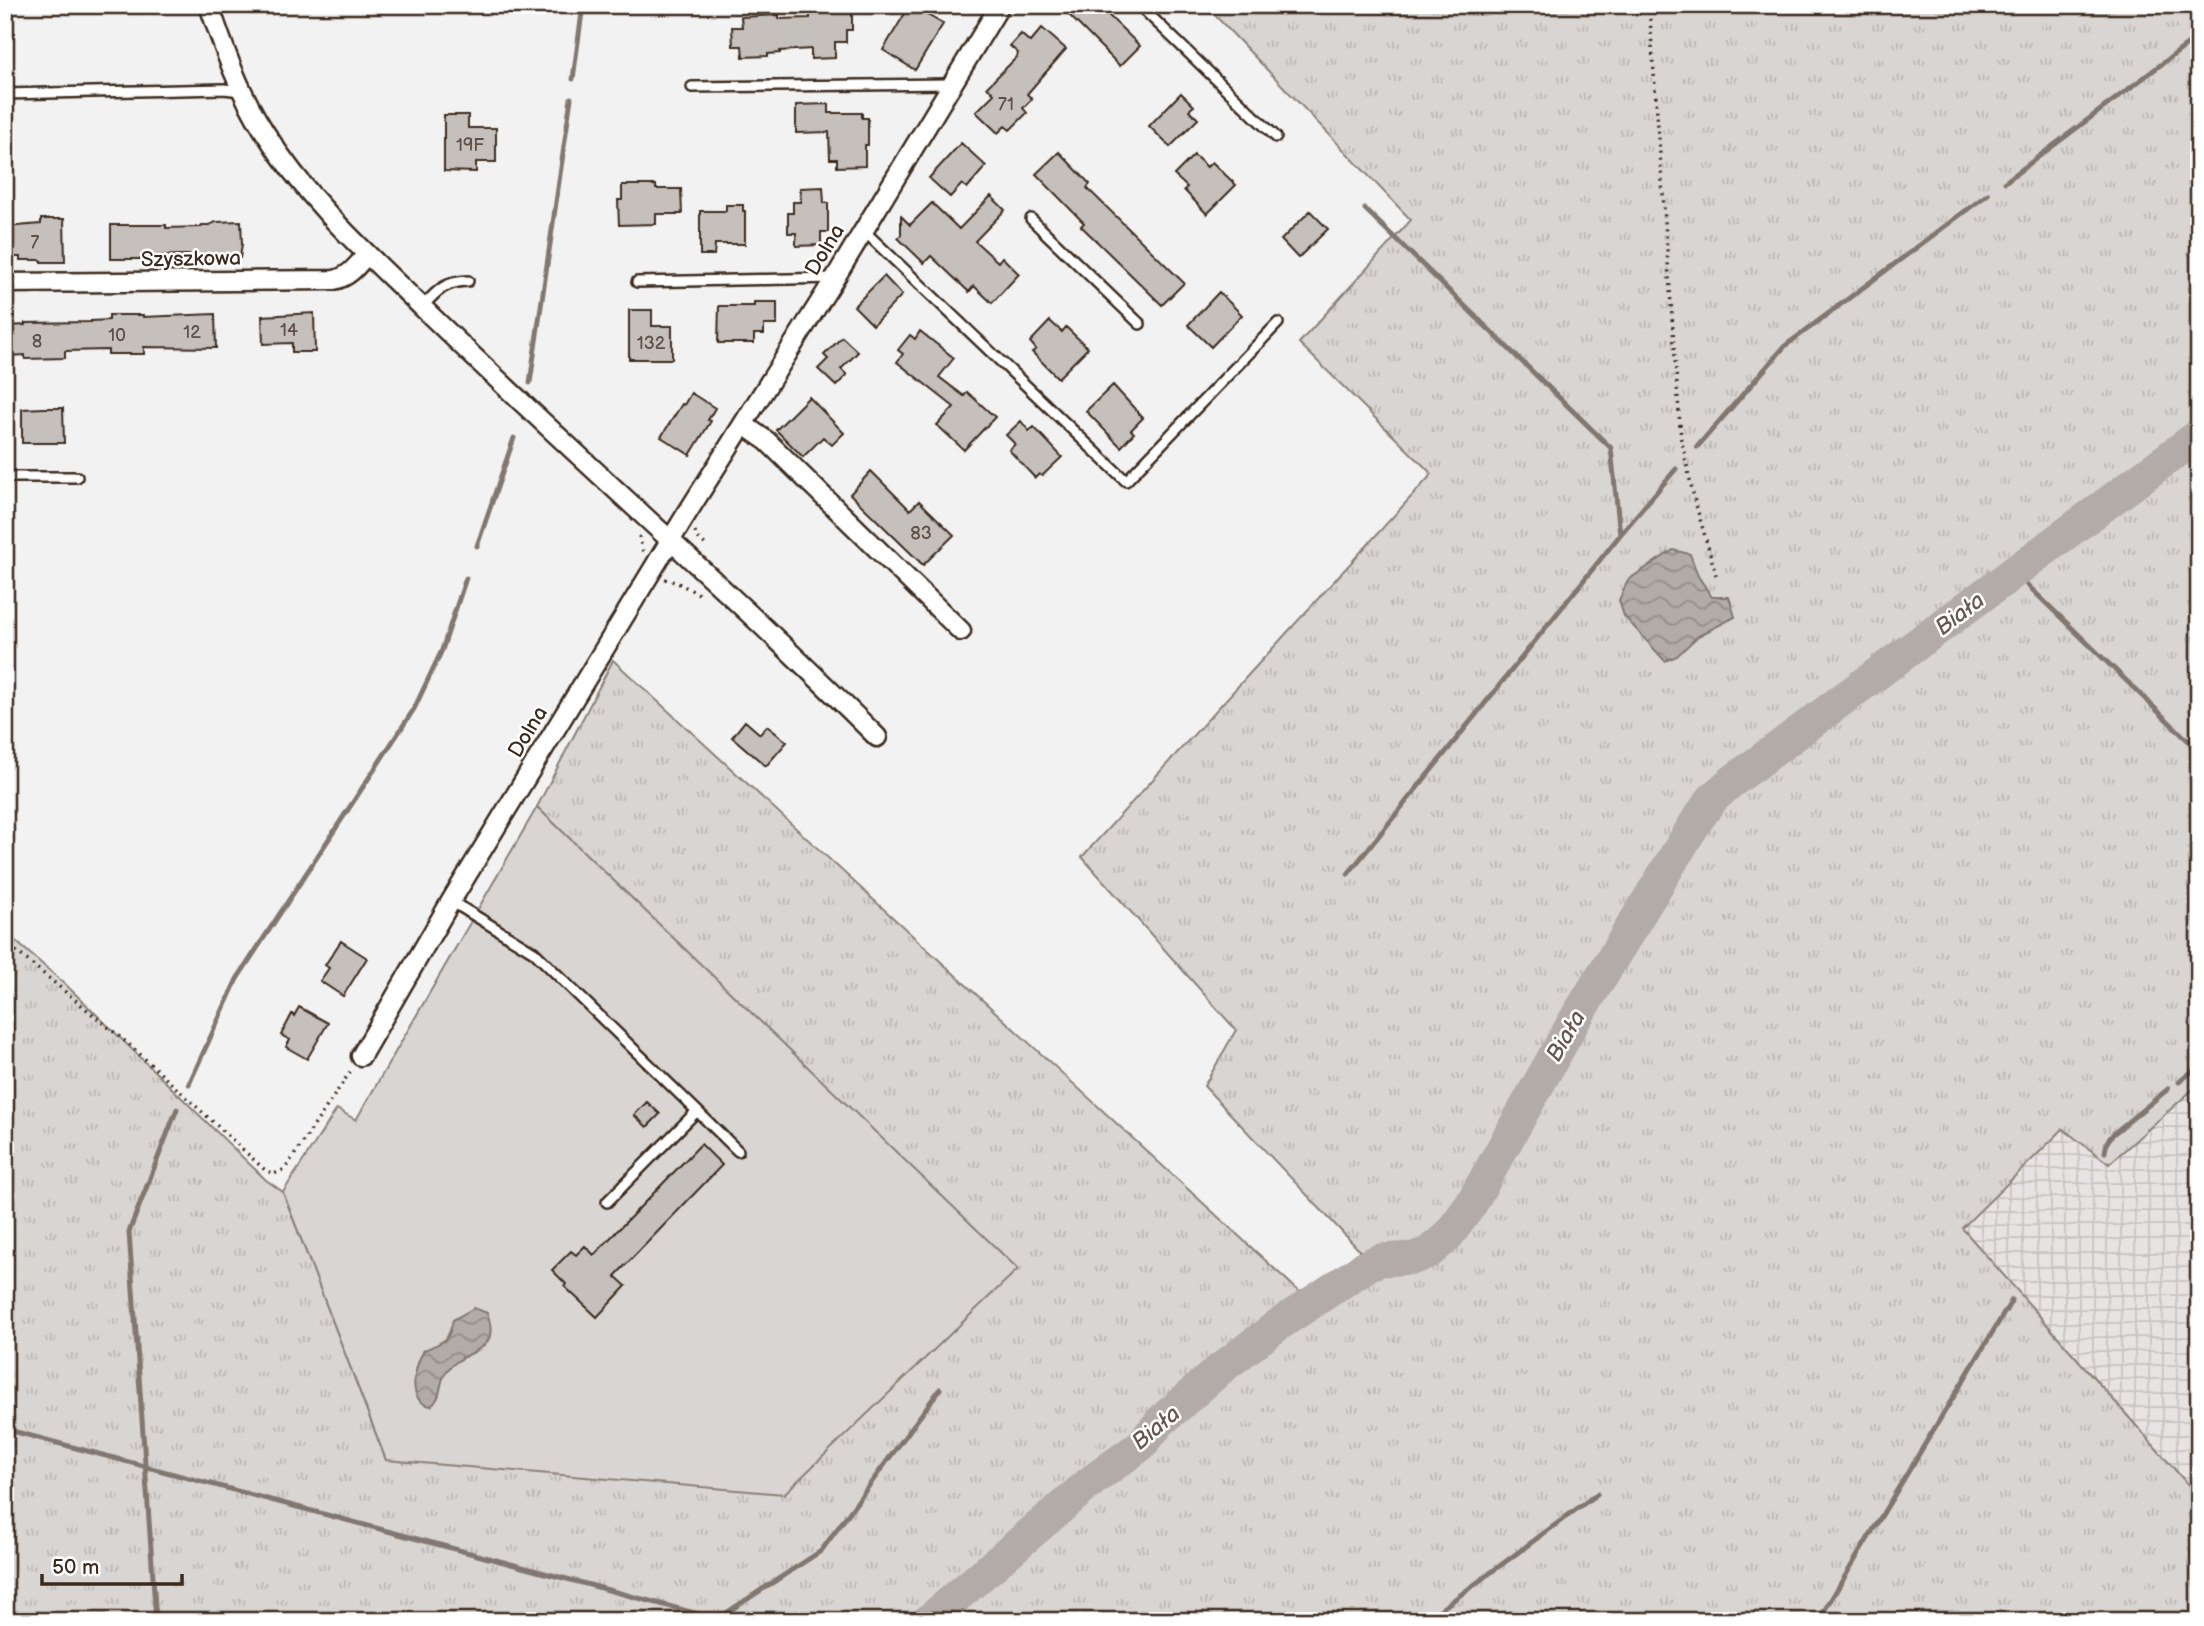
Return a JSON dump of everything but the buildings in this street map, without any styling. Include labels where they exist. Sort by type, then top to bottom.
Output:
[{"type":"street","points":[[209,5],[242,91],[264,131],[323,211],[877,737]]},
{"type":"street","name":"Dolna","points":[[361,1056],[451,901],[1000,5]]},
{"type":"street","name":"Szyszkowa","points":[[5,283],[334,280],[349,274],[367,254]]},
{"type":"street","points":[[744,425],[768,441],[961,631]]},
{"type":"lane","points":[[1139,5],[1276,137]]},
{"type":"lane","points":[[692,86],[950,84]]},
{"type":"lane","points":[[5,94],[224,89],[242,91]]},
{"type":"lane","points":[[1031,219],[1140,324]]},
{"type":"lane","points":[[863,230],[1126,481],[1278,323]]},
{"type":"lane","points":[[638,282],[835,278]]},
{"type":"lane","points":[[422,307],[442,287],[453,282],[468,281]]},
{"type":"lane","points":[[5,477],[77,477]]},
{"type":"lane","points":[[451,901],[534,952],[738,1151]]},
{"type":"lane","points":[[607,1202],[696,1111]]},
{"type":"path","points":[[1649,5],[1681,439],[1694,498],[1716,575]]},
{"type":"path","points":[[632,527],[642,545],[642,562],[659,577],[696,592],[706,601]]},
{"type":"path","points":[[694,527],[696,536],[708,547]]},
{"type":"path","points":[[5,942],[131,1046],[265,1170],[274,1174],[285,1169],[361,1056]]},
{"type":"shaded area","points":[[2199,1084],[2199,1497],[1962,1228],[2063,1129],[2109,1164]]},
{"type":"green space","points":[[2199,5],[2199,1084],[2109,1164],[2063,1129],[1962,1228],[2199,1497],[2199,1621],[5,1621],[5,932],[64,983],[266,1180],[283,1192],[386,1460],[1017,1269],[537,807],[613,660],[1303,1295],[1360,1251],[1204,1086],[1236,1030],[1082,857],[1432,474],[1299,343],[1411,220],[1207,7]]},
{"type":"green space","points":[[537,807],[1018,1269],[784,1494],[386,1460],[283,1192],[337,1109],[356,1120]]},
{"type":"water","points":[[1673,550],[1690,554],[1698,576],[1712,597],[1729,597],[1735,617],[1698,636],[1677,656],[1665,661],[1624,616],[1619,600],[1628,580]]},
{"type":"water","points":[[474,1308],[487,1313],[491,1327],[486,1344],[462,1358],[446,1372],[439,1394],[431,1406],[423,1403],[415,1390],[414,1382],[424,1350],[444,1340],[453,1320]]},
{"type":"waterway","points":[[573,79],[583,5]]},
{"type":"waterway","points":[[2005,182],[2199,36]]},
{"type":"waterway","points":[[530,383],[571,98]]},
{"type":"waterway","points":[[1697,447],[1785,346],[1988,194]]},
{"type":"waterway","points":[[1365,209],[1611,448],[1620,535]]},
{"type":"waterway","name":"Biała","points":[[928,1621],[1093,1480],[1140,1446],[1161,1421],[1219,1370],[1278,1325],[1370,1264],[1381,1260],[1414,1258],[1429,1252],[1447,1237],[1470,1206],[1574,1021],[1713,798],[2199,435]]},
{"type":"waterway","points":[[477,546],[514,438]]},
{"type":"waterway","points":[[1348,874],[1676,469]]},
{"type":"waterway","points":[[2015,573],[2199,751]]},
{"type":"waterway","points":[[189,1084],[237,979],[414,709],[442,650],[466,578]]},
{"type":"waterway","points":[[2179,1082],[2199,1066]]},
{"type":"waterway","points":[[2105,1152],[2107,1142],[2113,1134],[2168,1089]]},
{"type":"waterway","points":[[156,1621],[129,1232],[177,1109]]},
{"type":"waterway","points":[[1818,1621],[2012,1300]]},
{"type":"waterway","points":[[5,1429],[717,1619],[821,1551],[940,1389]]},
{"type":"waterway","points":[[1425,1621],[1597,1494]]}]
